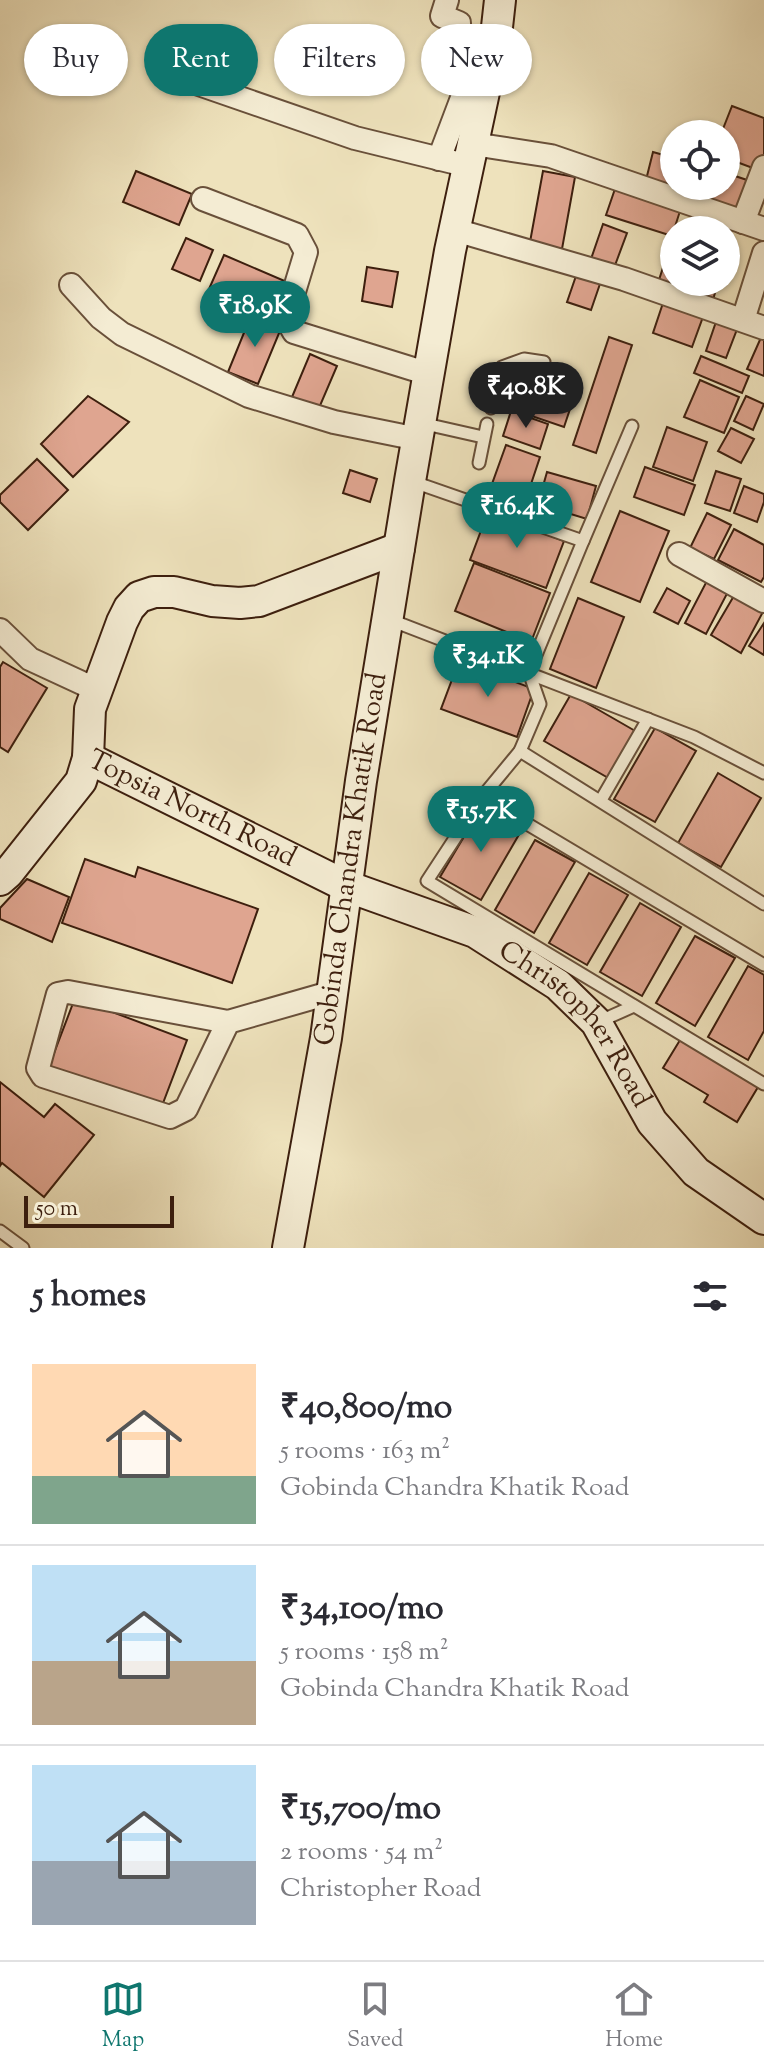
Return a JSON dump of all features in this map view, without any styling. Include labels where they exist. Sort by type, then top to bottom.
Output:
[{"type":"street","points":[[439,159],[473,69],[459,52],[459,23],[442,16],[447,0]]},
{"type":"street","name":"Gobinda Chandra Khatik Road","points":[[288,1248],[333,992],[346,886],[410,481],[455,230],[496,36],[500,0]]},
{"type":"street","points":[[234,96],[355,138],[439,159],[471,155],[551,156],[753,226],[764,167]]},
{"type":"street","points":[[203,199],[297,235],[306,252],[286,318],[294,332],[429,374]]},
{"type":"street","points":[[455,230],[624,279],[754,324],[764,253]]},
{"type":"street","points":[[71,285],[101,318],[122,334],[249,396],[334,422],[419,431]]},
{"type":"street","points":[[88,758],[90,709],[122,622],[139,597],[154,592],[174,592],[212,601],[259,601],[399,548]]},
{"type":"street","points":[[679,554],[764,601]]},
{"type":"street","points":[[0,630],[30,659],[97,690]]},
{"type":"street","name":"Topsia North Road","points":[[0,880],[81,781],[88,758],[346,886]]},
{"type":"street","name":"Christopher Road","points":[[346,886],[475,932],[558,985],[596,1022],[652,1122],[696,1172],[764,1219]]},
{"type":"street","points":[[228,1022],[186,1109],[170,1117],[43,1076],[38,1068],[58,994],[68,992],[228,1022],[333,992]]},
{"type":"lane","points":[[491,408],[502,367],[524,359],[544,362]]},
{"type":"lane","points":[[479,463],[487,424]]},
{"type":"lane","points":[[632,426],[529,672],[540,704],[520,751],[482,797],[427,881],[764,1084]]},
{"type":"lane","points":[[419,431],[483,437]]},
{"type":"lane","points":[[410,481],[583,541]]},
{"type":"lane","points":[[388,619],[694,737],[764,773]]},
{"type":"lane","points":[[601,800],[648,719]]},
{"type":"lane","points":[[520,751],[764,904]]},
{"type":"lane","points":[[482,797],[764,965]]},
{"type":"lane","points":[[596,1022],[634,1006]]},
{"type":"lane","points":[[0,1231],[23,1248]]},
{"type":"building","points":[[732,106],[764,118],[764,154],[758,170],[740,163],[740,120],[726,120]]},
{"type":"building","points":[[653,152],[660,154],[660,184],[646,180]]},
{"type":"building","points":[[136,171],[192,194],[179,225],[123,202]]},
{"type":"building","points":[[543,171],[575,177],[562,249],[530,242]]},
{"type":"building","points":[[740,178],[750,181],[740,210],[711,200],[740,200]]},
{"type":"building","points":[[616,186],[681,208],[678,216],[660,216],[660,232],[606,215]]},
{"type":"building","points":[[603,224],[627,233],[614,268],[591,259]]},
{"type":"building","points":[[186,238],[213,250],[200,281],[172,269]]},
{"type":"building","points":[[224,255],[287,282],[272,316],[209,289]]},
{"type":"building","points":[[367,267],[398,272],[392,307],[362,301]]},
{"type":"building","points":[[577,273],[601,281],[591,310],[567,302]]},
{"type":"building","points":[[664,300],[704,314],[692,347],[653,333]]},
{"type":"building","points":[[252,313],[282,326],[258,384],[228,372]]},
{"type":"building","points":[[718,316],[739,324],[726,358],[706,351]]},
{"type":"building","points":[[764,334],[764,376],[747,369]]},
{"type":"building","points":[[609,337],[632,345],[596,453],[573,445]]},
{"type":"building","points":[[310,354],[337,366],[319,408],[292,397]]},
{"type":"building","points":[[701,356],[749,376],[742,393],[694,373]]},
{"type":"building","points":[[523,366],[578,385],[564,427],[508,408]]},
{"type":"building","points":[[700,380],[739,397],[724,433],[684,417]]},
{"type":"building","points":[[88,396],[129,422],[73,477],[41,444]]},
{"type":"building","points":[[746,396],[764,404],[753,430],[734,421]]},
{"type":"building","points":[[511,411],[548,424],[540,449],[503,436]]},
{"type":"building","points":[[667,427],[707,442],[693,481],[653,467]]},
{"type":"building","points":[[731,428],[754,439],[741,463],[718,451]]},
{"type":"building","points":[[506,445],[540,457],[527,496],[492,484]]},
{"type":"building","points":[[37,459],[68,490],[28,530],[0,502],[0,495]]},
{"type":"building","points":[[645,467],[695,485],[684,515],[634,497]]},
{"type":"building","points":[[350,470],[377,479],[370,502],[343,493]]},
{"type":"building","points":[[716,471],[741,479],[730,511],[705,503]]},
{"type":"building","points":[[547,472],[596,486],[587,519],[538,504]]},
{"type":"building","points":[[744,486],[764,494],[757,522],[734,513]]},
{"type":"building","points":[[620,511],[669,531],[640,602],[591,582]]},
{"type":"building","points":[[488,512],[564,541],[546,588],[470,560]]},
{"type":"building","points":[[707,513],[731,525],[714,559],[690,548]]},
{"type":"building","points":[[734,529],[764,545],[764,577],[761,582],[718,560]]},
{"type":"building","points":[[474,563],[550,593],[531,642],[455,611]]},
{"type":"building","points":[[710,575],[731,586],[706,634],[685,623]]},
{"type":"building","points":[[667,588],[690,601],[678,624],[654,612]]},
{"type":"building","points":[[735,594],[764,610],[741,653],[711,635]]},
{"type":"building","points":[[578,598],[624,617],[596,688],[550,669]]},
{"type":"building","points":[[764,623],[764,655],[749,646]]},
{"type":"building","points":[[459,661],[534,689],[517,737],[441,709]]},
{"type":"building","points":[[3,662],[47,688],[8,752],[0,747],[0,667]]},
{"type":"building","points":[[571,694],[637,732],[610,779],[544,741]]},
{"type":"building","points":[[655,728],[696,751],[655,822],[614,799]]},
{"type":"building","points":[[718,773],[761,798],[721,867],[678,843]]},
{"type":"building","points":[[481,808],[521,831],[481,900],[440,877]]},
{"type":"building","points":[[535,840],[575,862],[534,933],[495,910]]},
{"type":"building","points":[[85,859],[135,877],[138,867],[258,909],[232,983],[62,923]]},
{"type":"building","points":[[589,873],[628,895],[587,965],[549,943]]},
{"type":"building","points":[[27,879],[69,897],[52,942],[0,919],[0,908]]},
{"type":"building","points":[[640,903],[681,927],[642,996],[600,972]]},
{"type":"building","points":[[695,936],[735,958],[695,1026],[656,1003]]},
{"type":"building","points":[[748,966],[764,975],[764,1031],[748,1060],[708,1037]]},
{"type":"building","points":[[75,998],[187,1040],[160,1111],[48,1069]]},
{"type":"building","points":[[680,1040],[758,1087],[737,1122],[704,1102],[708,1095],[663,1068]]},
{"type":"building","points":[[0,1082],[44,1117],[55,1104],[94,1135],[44,1197],[2,1163],[0,1166]]}]
